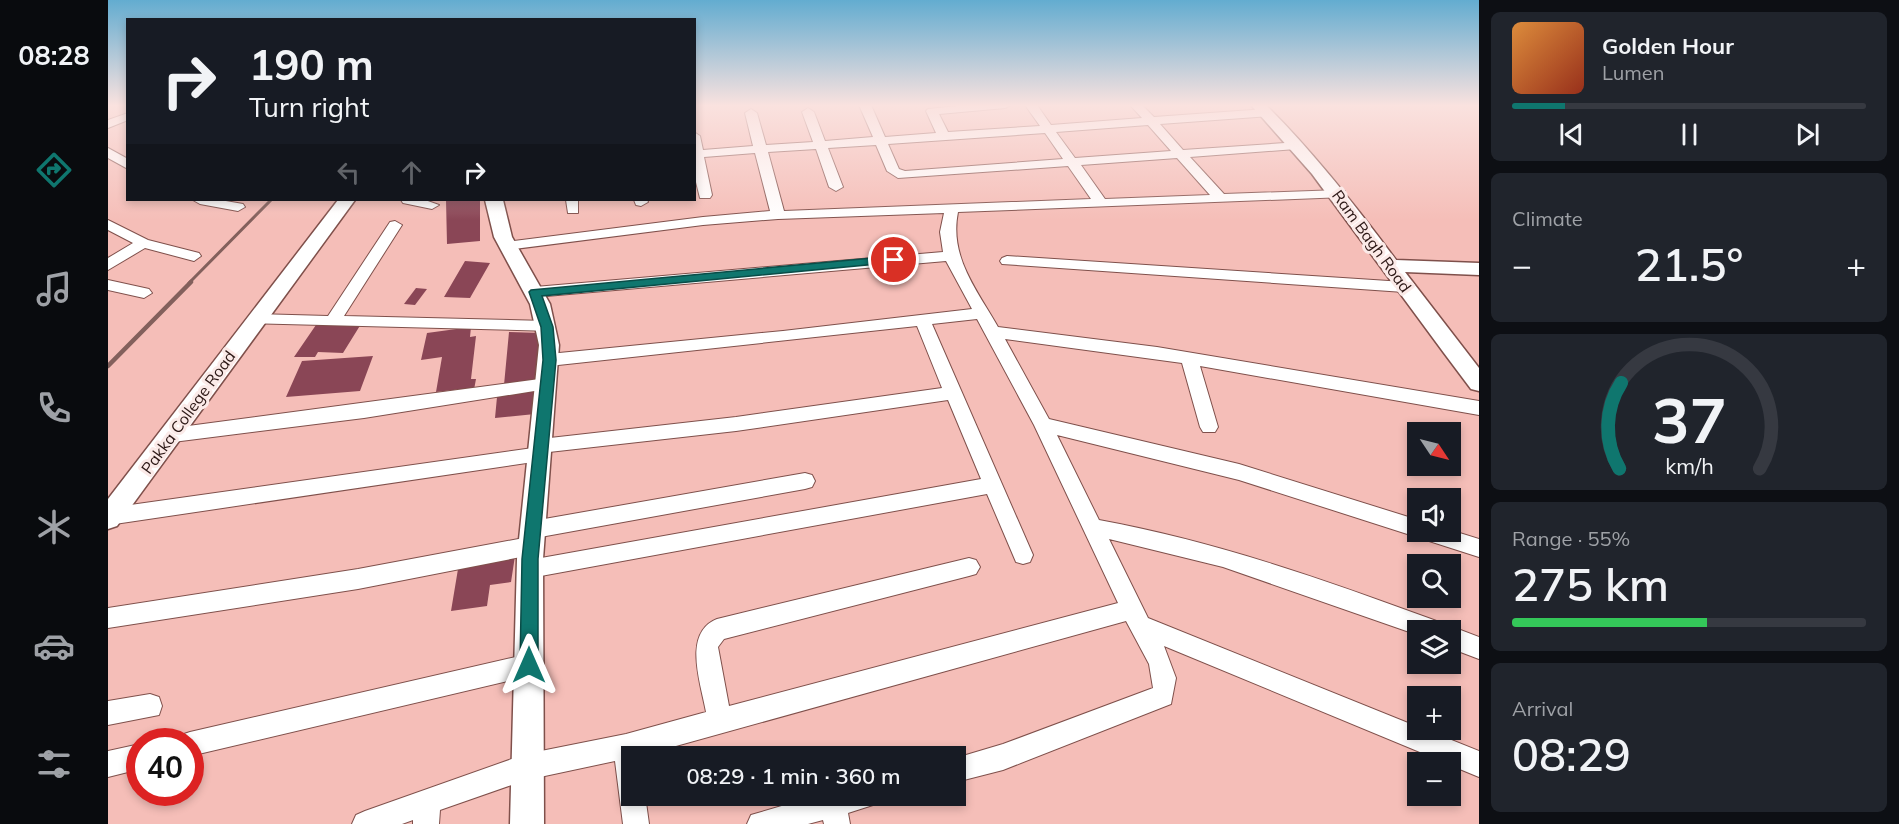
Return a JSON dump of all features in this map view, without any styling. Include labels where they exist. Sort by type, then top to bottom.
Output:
[{"type":"street","points":[[759,143],[778,215]]},
{"type":"street","points":[[705,195],[696,154],[851,143]]},
{"type":"street","points":[[881,143],[894,171],[903,176],[1296,145]]},
{"type":"street","points":[[1058,143],[1101,203]]},
{"type":"street","points":[[1170,143],[1220,198]]},
{"type":"street","points":[[820,145],[836,187]]},
{"type":"street","name":"Ram Bagh Road","points":[[1296,145],[1340,194],[1404,287],[1476,377]]},
{"type":"street","points":[[108,152],[126,164]]},
{"type":"street","points":[[507,246],[703,221],[778,215],[1340,194]]},
{"type":"street","points":[[205,201],[238,207]]},
{"type":"street","points":[[332,201],[254,304],[252,314],[266,314],[278,304],[356,201]]},
{"type":"street","name":"Pakka College Road","points":[[109,518],[345,201]]},
{"type":"street","points":[[413,201],[432,205]]},
{"type":"street","points":[[494,201],[497,225],[535,292],[547,327],[548,372],[531,548],[526,767],[527,824]]},
{"type":"street","points":[[952,207],[947,232],[951,256],[1043,425],[1095,528],[1164,671],[1167,685],[1163,696],[1003,757],[966,767]]},
{"type":"street","points":[[333,321],[395,225]]},
{"type":"street","points":[[111,230],[143,243],[194,256]]},
{"type":"street","points":[[108,264],[143,243]]},
{"type":"street","points":[[535,292],[951,256]]},
{"type":"street","points":[[1007,261],[1404,287]]},
{"type":"street","points":[[1391,266],[1479,269]]},
{"type":"street","points":[[108,285],[144,293]]},
{"type":"street","points":[[173,435],[376,410],[548,372],[783,337],[982,313]]},
{"type":"street","points":[[260,314],[333,321],[547,327]]},
{"type":"street","points":[[922,320],[1023,555]]},
{"type":"street","points":[[991,332],[1189,358],[1479,408]]},
{"type":"street","points":[[1189,358],[1209,427]]},
{"type":"street","points":[[109,518],[541,450],[952,393]]},
{"type":"street","points":[[1043,425],[1239,472],[1407,525]]},
{"type":"street","points":[[531,548],[805,480]]},
{"type":"street","points":[[108,618],[358,579],[531,548],[991,485]]},
{"type":"street","points":[[1095,528],[1143,536],[1200,550],[1407,622]]},
{"type":"street","points":[[1460,542],[1479,548]]},
{"type":"street","points":[[719,719],[707,647],[708,639],[717,630],[969,567]]},
{"type":"street","points":[[626,746],[719,719],[1136,617],[1479,764]]},
{"type":"street","points":[[1461,642],[1479,648]]},
{"type":"street","points":[[204,741],[529,665]]},
{"type":"street","points":[[108,713],[150,706]]},
{"type":"street","points":[[365,824],[427,813],[526,767],[621,747]]},
{"type":"street","points":[[108,764],[126,760]]},
{"type":"street","points":[[634,806],[636,824]]},
{"type":"street","points":[[760,824],[835,814],[848,806]]},
{"type":"building","points":[[446,201],[480,201],[480,241],[447,244]]},
{"type":"building","points":[[465,261],[490,263],[470,298],[444,297]]},
{"type":"building","points":[[416,288],[427,289],[415,305],[404,304]]},
{"type":"building","points":[[318,322],[361,324],[343,353],[318,352],[315,357],[294,357]]},
{"type":"building","points":[[471,327],[470,337],[476,336],[471,379],[476,379],[473,395],[461,397],[462,389],[436,392],[442,357],[421,360],[427,333]]},
{"type":"building","points":[[509,332],[542,333],[541,381],[504,385]]},
{"type":"building","points":[[373,356],[360,391],[286,397],[302,361]]},
{"type":"building","points":[[539,389],[535,414],[495,418],[497,397]]},
{"type":"building","points":[[515,556],[511,582],[490,585],[487,606],[451,611],[459,563]]},
{"type":"railway","points":[[189,283],[270,201]]},
{"type":"railway","points":[[108,366],[191,282]]},
{"type":"route","points":[[529,665],[530,559],[549,360],[547,327],[535,292],[894,260]]}]
